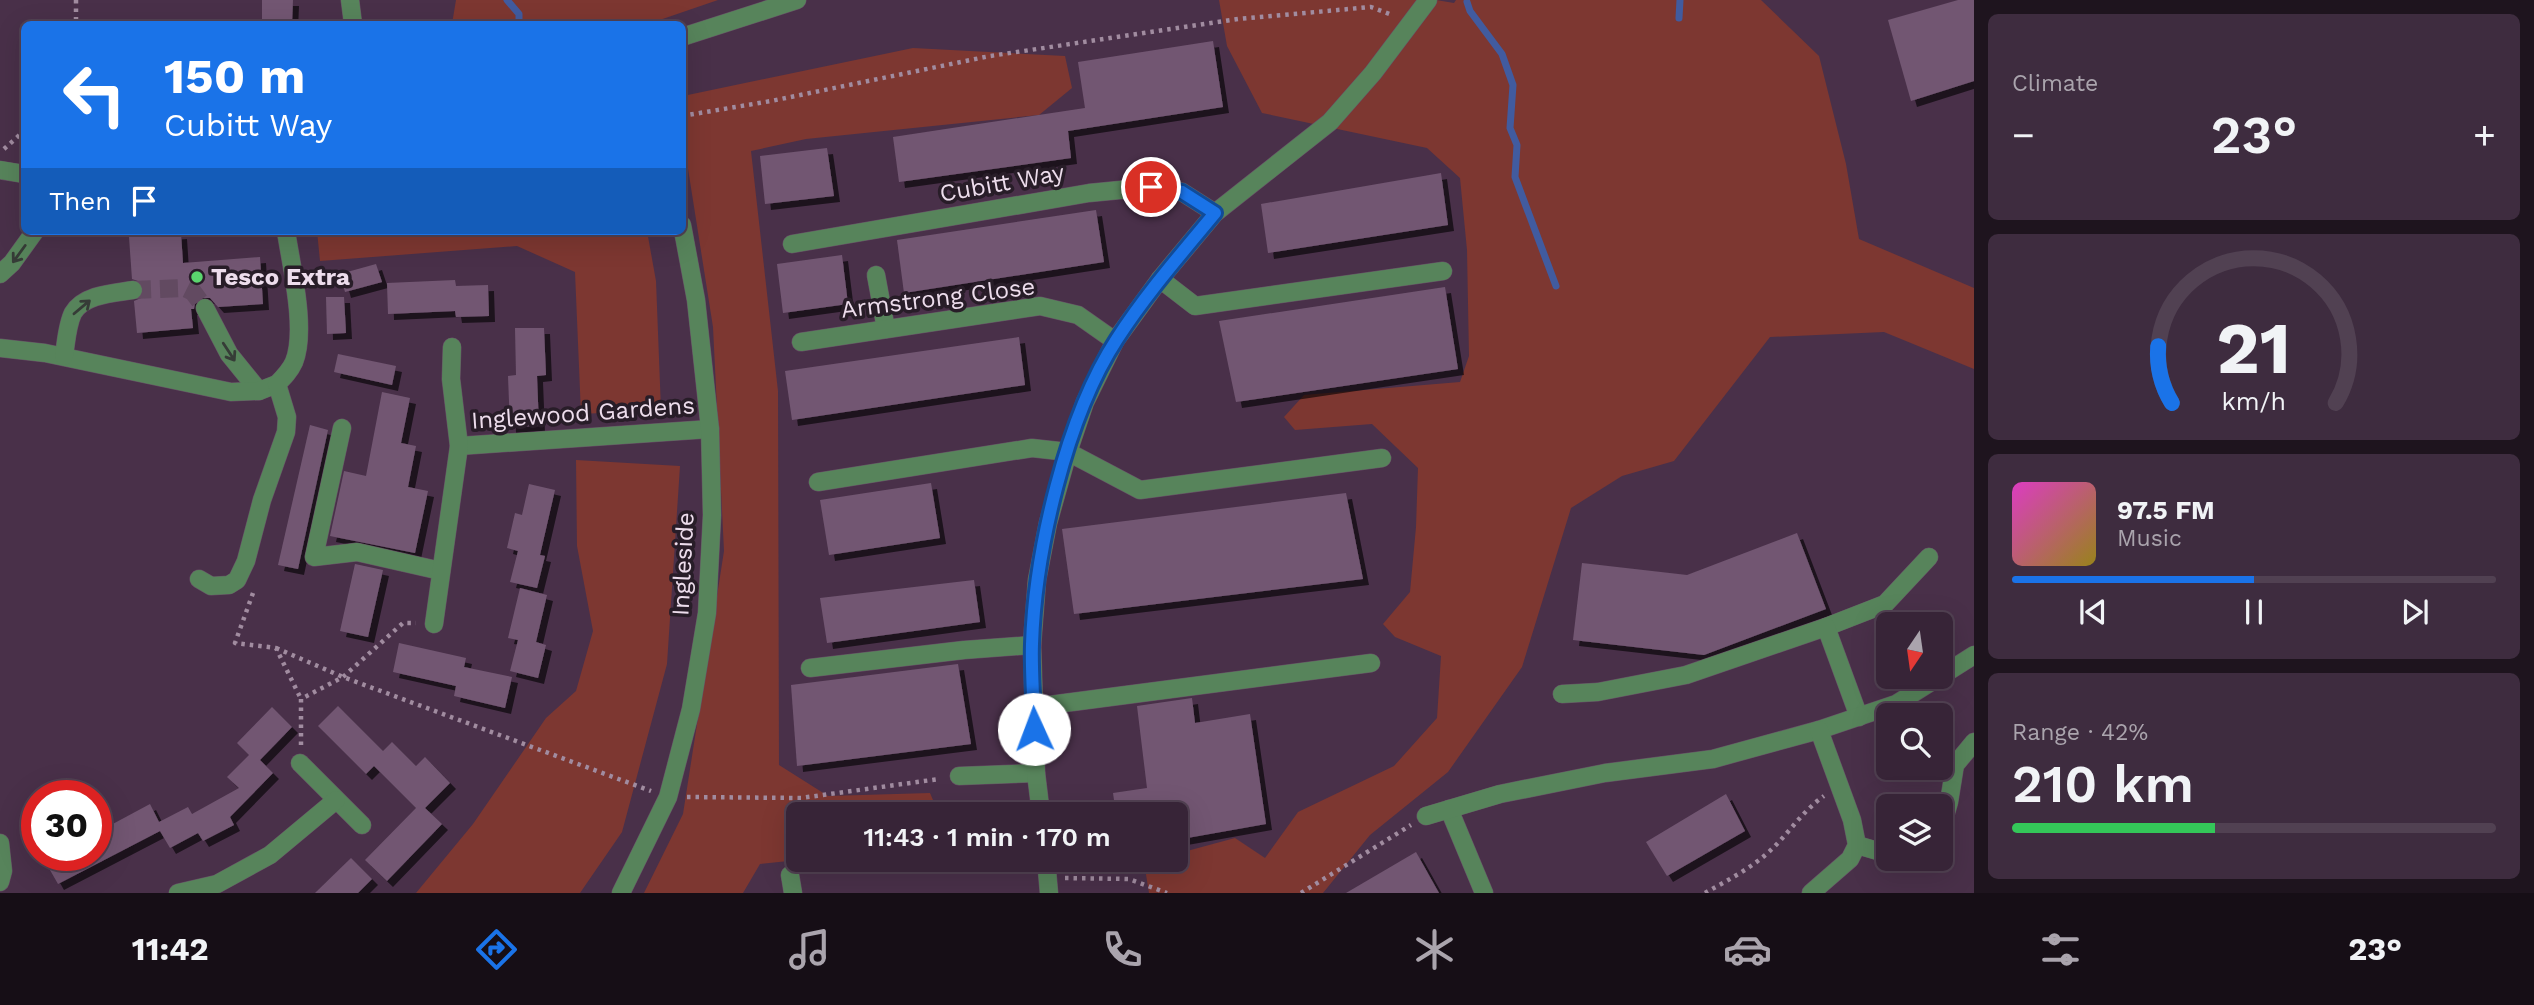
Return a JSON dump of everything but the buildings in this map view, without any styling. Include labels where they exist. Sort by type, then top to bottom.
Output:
[{"type":"street","points":[[350,0],[354,21]]},
{"type":"street","points":[[686,36],[797,0]]},
{"type":"street","points":[[1040,802],[1036,774],[1032,645],[1037,580],[1048,523],[1085,402],[1115,341],[1160,279],[1215,213],[1331,122],[1428,0]]},
{"type":"street","points":[[0,170],[21,174]]},
{"type":"street","name":"Cubitt Way","points":[[792,244],[1090,193],[1151,187],[1182,192],[1215,213]]},
{"type":"street","points":[[0,274],[12,264],[32,235]]},
{"type":"street","points":[[0,348],[64,356],[231,392],[259,391],[278,384],[289,373],[299,341],[296,297],[287,235]]},
{"type":"street","name":"Ingleside","points":[[621,893],[668,797],[691,709],[707,613],[712,515],[709,429],[696,300],[684,235]]},
{"type":"street","points":[[1160,279],[1195,306],[1443,271]]},
{"type":"street","points":[[876,275],[886,329]]},
{"type":"street","points":[[64,356],[73,314],[81,304],[133,290]]},
{"type":"street","name":"Armstrong Close","points":[[801,342],[1040,306],[1078,315],[1115,341]]},
{"type":"street","points":[[205,308],[229,354],[259,391]]},
{"type":"street","name":"Inglewood Gardens","points":[[434,624],[459,446],[451,379],[452,348]]},
{"type":"street","points":[[199,579],[211,586],[229,585],[237,580],[247,561],[262,500],[286,432],[287,417],[278,384]]},
{"type":"street","points":[[342,428],[314,557],[357,552],[441,571]]},
{"type":"street","name":"Inglewood Gardens","points":[[459,446],[709,429]]},
{"type":"street","points":[[818,482],[1032,448],[1068,452],[1140,490],[1382,458]]},
{"type":"street","points":[[1562,694],[1598,692],[1686,675],[1826,627],[1885,604],[1929,558]]},
{"type":"street","points":[[1826,627],[1858,717]]},
{"type":"street","points":[[810,668],[1032,645]]},
{"type":"street","points":[[1953,669],[1974,655]]},
{"type":"street","points":[[1034,707],[1371,663]]},
{"type":"street","points":[[1426,816],[1500,794],[1605,773],[1713,759],[1858,717],[1896,704],[1919,690]]},
{"type":"street","points":[[1811,893],[1850,859],[1857,845],[1852,820],[1819,730]]},
{"type":"street","points":[[1950,794],[1955,765],[1974,741]]},
{"type":"street","points":[[300,763],[362,825]]},
{"type":"street","points":[[959,776],[1036,774]]},
{"type":"street","points":[[178,893],[218,888],[270,855],[336,800]]},
{"type":"street","points":[[1449,809],[1484,893]]},
{"type":"street","points":[[0,843],[3,871],[0,882]]},
{"type":"street","points":[[1857,845],[1876,851]]},
{"type":"path","points":[[76,0],[76,21]]},
{"type":"path","points":[[686,115],[771,101],[990,56],[1238,19],[1371,7],[1413,22]]},
{"type":"path","points":[[0,153],[21,134]]},
{"type":"path","points":[[254,591],[235,643],[276,648],[342,677],[668,797],[801,798],[959,776]]},
{"type":"path","points":[[301,699],[342,677],[403,623],[434,624]]},
{"type":"path","points":[[276,648],[301,699],[300,763]]},
{"type":"path","points":[[1704,893],[1734,877],[1772,849],[1812,804],[1840,786]]},
{"type":"path","points":[[1301,893],[1426,816]]},
{"type":"path","points":[[1048,885],[1129,878],[1167,893]]},
{"type":"shaded area","points":[[456,0],[718,0],[657,21],[452,21]]},
{"type":"shaded area","points":[[1219,0],[1436,0],[1454,3],[1456,0],[1761,0],[1819,56],[1846,164],[1859,239],[1974,288],[1974,369],[1884,332],[1770,337],[1674,461],[1622,476],[1571,508],[1522,667],[1448,772],[1370,835],[1323,893],[1149,893],[1146,872],[1188,872],[1188,851],[1235,838],[1265,858],[1298,812],[1394,766],[1437,718],[1441,656],[1395,637],[1383,624],[1410,592],[1418,468],[1372,424],[1295,430],[1284,417],[1304,395],[1460,382],[1469,356],[1467,250],[1460,178],[1427,148],[1262,113],[1227,46]]},
{"type":"shaded area","points":[[913,48],[1065,56],[1072,88],[1039,115],[806,139],[751,151],[778,391],[779,765],[828,796],[930,793],[934,802],[786,802],[786,861],[760,864],[743,893],[644,893],[683,814],[724,551],[713,327],[686,156],[686,95]]},
{"type":"shaded area","points":[[317,235],[648,235],[656,281],[661,410],[581,414],[575,272],[517,246],[320,261]]},
{"type":"shaded area","points":[[576,460],[680,466],[667,664],[622,832],[580,893],[416,893],[473,824],[546,718],[576,691],[593,631],[577,546]]},
{"type":"waterway","points":[[507,0],[519,14],[519,21]]},
{"type":"waterway","points":[[1679,18],[1680,0]]},
{"type":"waterway","points":[[1467,2],[1470,11],[1502,54],[1513,85],[1510,128],[1517,145],[1515,177],[1556,286]]},
{"type":"tunnel","points":[[133,290],[185,288],[193,292],[205,308]]},
{"type":"place","name":"Tesco Extra","points":[[197,277]]},
{"type":"route","points":[[1034,729],[1032,645],[1037,580],[1048,523],[1085,402],[1115,341],[1160,279],[1215,213],[1182,192],[1151,187]]}]
